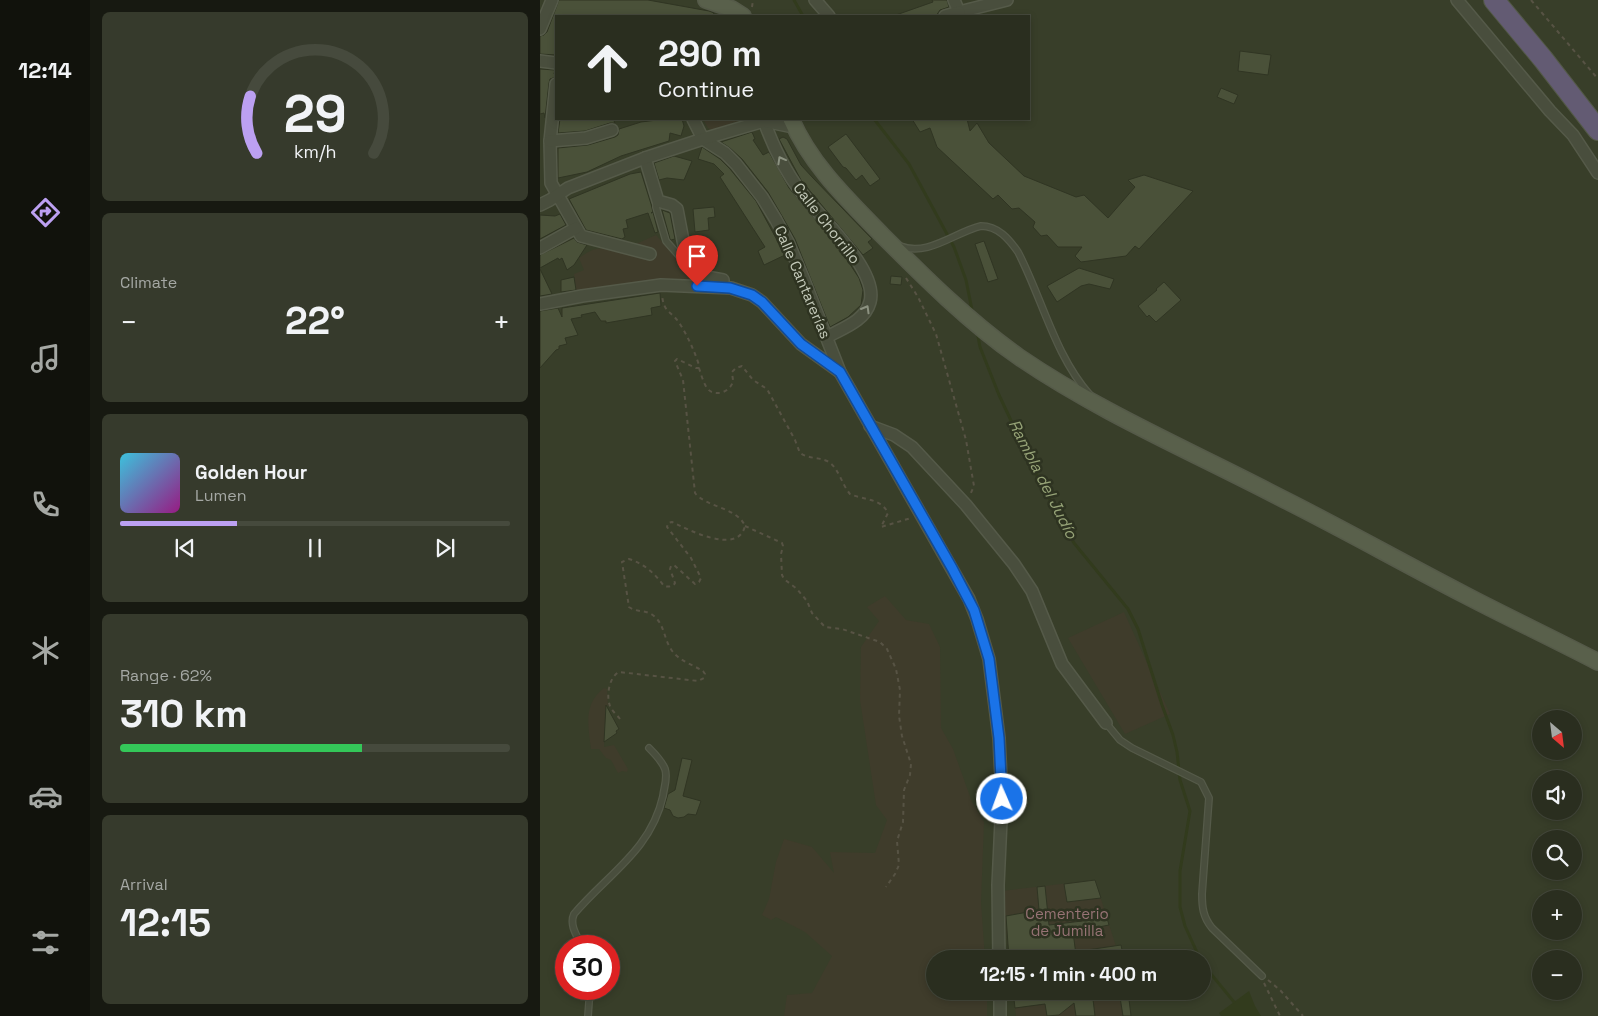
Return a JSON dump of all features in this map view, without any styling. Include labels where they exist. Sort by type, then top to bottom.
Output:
[{"type":"highway","points":[[1494,0],[1598,130]]},
{"type":"main road","points":[[743,0],[748,15]]},
{"type":"main road","points":[[716,1],[741,15]]},
{"type":"main road","points":[[792,121],[809,153],[823,173],[887,239],[910,271],[988,333],[1055,380],[1100,406],[1598,662]]},
{"type":"street","points":[[540,29],[552,0]]},
{"type":"street","points":[[816,0],[828,15]]},
{"type":"street","points":[[954,0],[959,12]]},
{"type":"street","points":[[948,15],[1007,0]]},
{"type":"street","points":[[1457,0],[1550,111],[1573,135],[1598,173]]},
{"type":"street","points":[[540,61],[555,63]]},
{"type":"street","points":[[555,94],[550,141],[551,183],[576,228],[583,238],[591,238],[650,254]]},
{"type":"street","points":[[694,120],[703,139]]},
{"type":"street","points":[[540,205],[568,188],[645,158],[764,122],[788,126],[792,121]]},
{"type":"street","name":"Calle Chorrillo","points":[[764,122],[773,145],[793,181],[850,250],[871,290],[870,302],[863,316],[827,337]]},
{"type":"street","points":[[550,141],[586,138],[612,130]]},
{"type":"street","name":"Calle Cantarerías","points":[[703,139],[725,153],[736,164],[776,220],[788,242],[840,372],[969,599],[981,632],[990,669],[999,738],[1002,807],[998,885],[1000,950]]},
{"type":"street","points":[[645,158],[656,198],[662,204],[672,205],[677,209],[685,251],[696,275],[723,280],[722,287]]},
{"type":"street","points":[[540,248],[576,228]]},
{"type":"street","points":[[540,304],[591,294],[661,285],[722,287],[743,291],[762,302],[801,344],[840,372]]},
{"type":"street","points":[[870,426],[894,435],[912,447],[966,505],[1014,564],[1032,591],[1062,664],[1106,723]]},
{"type":"street","points":[[1000,1000],[1000,1016]]},
{"type":"lane","points":[[656,198],[656,207],[668,244],[696,275]]},
{"type":"lane","points":[[887,239],[907,248],[928,247],[981,226],[998,231],[1012,243],[1023,262],[1069,367],[1100,406]]},
{"type":"lane","points":[[1106,723],[1120,740],[1201,782],[1210,798],[1202,908],[1206,920],[1212,928],[1262,976]]},
{"type":"lane","points":[[577,935],[573,927],[572,918],[574,914],[632,856],[649,833],[660,812],[666,771],[662,763],[649,748]]},
{"type":"lane","points":[[588,1016],[589,1000]]},
{"type":"path","points":[[1531,0],[1598,79]]},
{"type":"path","points":[[910,271],[910,286],[918,296],[936,334],[966,440],[974,486],[966,505]]},
{"type":"path","points":[[661,285],[664,306],[679,322],[687,335],[706,387],[713,393],[725,391],[733,381],[732,372],[742,366],[752,380],[767,389],[795,440],[800,453],[829,462],[835,468],[850,494],[878,502],[885,508],[888,513],[881,527],[921,514]]},
{"type":"path","points":[[699,368],[677,359],[675,361],[683,380],[694,494],[735,516],[741,520],[744,526],[782,543],[782,574],[784,579],[797,589],[806,601],[809,610],[824,626],[856,633],[880,642],[887,650],[896,669],[900,690],[899,716],[902,736],[911,764],[910,775],[904,790],[903,822],[897,841],[899,865],[886,887]]},
{"type":"path","points":[[620,719],[613,711],[609,700],[611,679],[619,672],[698,680],[704,678],[705,674],[675,654],[656,618],[648,612],[629,607],[622,562],[629,559],[634,560],[652,571],[664,586],[667,587],[675,583],[670,569],[674,565],[695,584],[701,578],[696,566],[667,528],[668,522],[672,522],[699,535],[720,539],[736,537],[742,532],[744,526]]},
{"type":"path","points":[[1262,976],[1272,1003],[1280,1016]]},
{"type":"path","points":[[1262,976],[1280,990],[1303,1016]]},
{"type":"green space","points":[[704,120],[741,120],[712,130],[708,128]]},
{"type":"green space","points":[[656,235],[688,270],[692,280],[673,280],[576,293],[574,274],[584,270],[579,258],[596,249],[608,249],[609,247],[627,248]]},
{"type":"green space","points":[[885,596],[906,620],[929,624],[940,647],[941,728],[953,749],[972,802],[984,822],[981,903],[984,950],[926,950],[926,1000],[987,1000],[987,1016],[784,1016],[787,995],[812,993],[832,956],[805,932],[776,917],[771,920],[762,915],[769,899],[776,862],[784,839],[812,847],[834,873],[830,852],[875,853],[887,820],[876,805],[860,700],[861,647],[879,621],[867,607]]},
{"type":"green space","points":[[1124,612],[1170,714],[1125,734],[1068,638]]},
{"type":"green space","points":[[604,688],[607,689],[608,706],[606,706],[604,747],[614,745],[628,769],[627,772],[622,771],[618,773],[611,760],[606,758],[599,749],[591,749],[588,716],[597,694]]},
{"type":"green space","name":"Cementerio de Jumilla","points":[[1095,880],[1117,950],[1008,950],[1002,891]]},
{"type":"green space","points":[[1014,1000],[1128,1000],[1130,1016],[1016,1016]]},
{"type":"shaded area","points":[[1249,991],[1261,1016],[1221,1016],[1219,1013]]},
{"type":"building","points":[[559,0],[648,0],[714,13],[713,15],[555,15],[555,55],[540,54],[540,36],[547,32]]},
{"type":"building","points":[[932,0],[947,0],[949,7],[940,10],[937,15],[896,15],[933,2]]},
{"type":"building","points":[[1240,51],[1271,55],[1268,75],[1238,71]]},
{"type":"building","points":[[540,69],[555,70],[555,77],[550,79],[549,83],[545,118],[544,113],[540,114]]},
{"type":"building","points":[[1221,88],[1238,95],[1234,104],[1217,97]]},
{"type":"building","points":[[560,120],[614,120],[615,123],[585,131],[558,133]]},
{"type":"building","points":[[682,120],[684,126],[681,136],[670,133],[669,141],[621,156],[587,172],[558,178],[558,148],[588,145],[615,137],[618,135],[619,129],[641,122]]},
{"type":"building","points":[[913,120],[967,120],[970,131],[977,123],[989,143],[1024,176],[1076,197],[1084,195],[1108,218],[1135,187],[1128,180],[1144,175],[1193,191],[1139,249],[1135,246],[1126,256],[1081,262],[1075,256],[1082,247],[1058,247],[1047,235],[1041,236],[1033,227],[1035,222],[1019,208],[1012,209],[998,195],[993,199],[937,147],[930,128],[920,132]]},
{"type":"building","points":[[752,132],[755,139],[753,140],[763,155],[769,152],[789,188],[840,249],[859,278],[863,290],[861,305],[848,317],[830,327],[795,239],[768,192],[742,159],[721,142]]},
{"type":"building","points":[[846,134],[880,179],[870,186],[862,175],[856,180],[843,167],[828,147]]},
{"type":"building","points":[[783,137],[787,139],[801,165],[872,239],[868,242],[873,248],[863,255],[801,180],[779,139]]},
{"type":"building","points":[[702,147],[720,159],[730,169],[756,201],[785,255],[764,265],[758,251],[765,247],[720,177],[724,174],[714,164],[698,159]]},
{"type":"building","points":[[674,156],[692,161],[684,180],[667,178],[659,180],[654,163]]},
{"type":"building","points":[[641,172],[658,232],[655,233],[648,213],[626,220],[628,228],[623,229],[625,237],[622,239],[586,230],[569,199],[630,174]]},
{"type":"building","points":[[714,207],[715,217],[708,218],[709,230],[695,232],[693,209]]},
{"type":"building","points":[[662,210],[670,213],[675,239],[670,239]]},
{"type":"building","points":[[560,214],[566,225],[540,239],[540,215],[555,216]]},
{"type":"building","points":[[574,238],[577,242],[587,245],[574,265],[567,270],[562,258],[559,260],[558,258],[540,268],[540,255]]},
{"type":"building","points":[[984,241],[998,279],[988,282],[975,244]]},
{"type":"building","points":[[1079,268],[1114,279],[1110,289],[1089,284],[1081,286],[1057,302],[1047,286]]},
{"type":"building","points":[[540,269],[552,294],[540,296]]},
{"type":"building","points":[[891,276],[902,277],[901,285],[890,284]]},
{"type":"building","points":[[574,277],[576,290],[561,292],[561,280]]},
{"type":"building","points":[[1164,282],[1181,300],[1156,322],[1149,315],[1147,317],[1138,306]]},
{"type":"building","points":[[660,293],[661,306],[651,308],[652,315],[606,323],[606,321],[601,321],[595,312],[571,319],[578,335],[565,338],[567,344],[559,346],[559,349],[540,368],[540,311],[558,308],[562,317],[562,308]]},
{"type":"building","points":[[606,705],[619,729],[616,731],[617,733],[604,742]]},
{"type":"building","points":[[682,758],[692,760],[683,796],[701,801],[696,815],[688,814],[678,818],[673,816],[670,810],[664,808],[668,794],[675,790]]},
{"type":"building","points":[[1095,880],[1101,898],[1067,902],[1064,884]]},
{"type":"building","points":[[1045,886],[1049,925],[1107,918],[1109,925],[1073,932],[1075,950],[1008,950],[1006,916],[1039,910],[1037,887]]},
{"type":"building","points":[[1121,945],[1122,950],[1087,950]]},
{"type":"building","points":[[1014,1000],[1093,1000],[1095,1016],[1076,1016],[1074,1003],[1059,1015],[1047,1016],[1045,1004],[1015,1008]]},
{"type":"building","points":[[1120,1000],[1129,1000],[1131,1016],[1123,1016]]},
{"type":"waterway","name":"Rambla del Judío","points":[[794,0],[802,15]]},
{"type":"waterway","name":"Rambla del Judío","points":[[875,120],[909,164],[954,247],[966,280],[973,315]]},
{"type":"waterway","name":"Rambla del Judío","points":[[977,331],[980,347],[999,395],[1039,480],[1074,543],[1128,609],[1138,629],[1173,735],[1180,780],[1190,811],[1180,871],[1180,907],[1185,926],[1196,950]]},
{"type":"waterway","name":"Rambla del Judío","points":[[1211,974],[1234,1002]]},
{"type":"route","points":[[697,286],[730,288],[752,295],[762,302],[801,344],[840,372],[974,610],[989,659],[999,738],[1002,799]]}]
